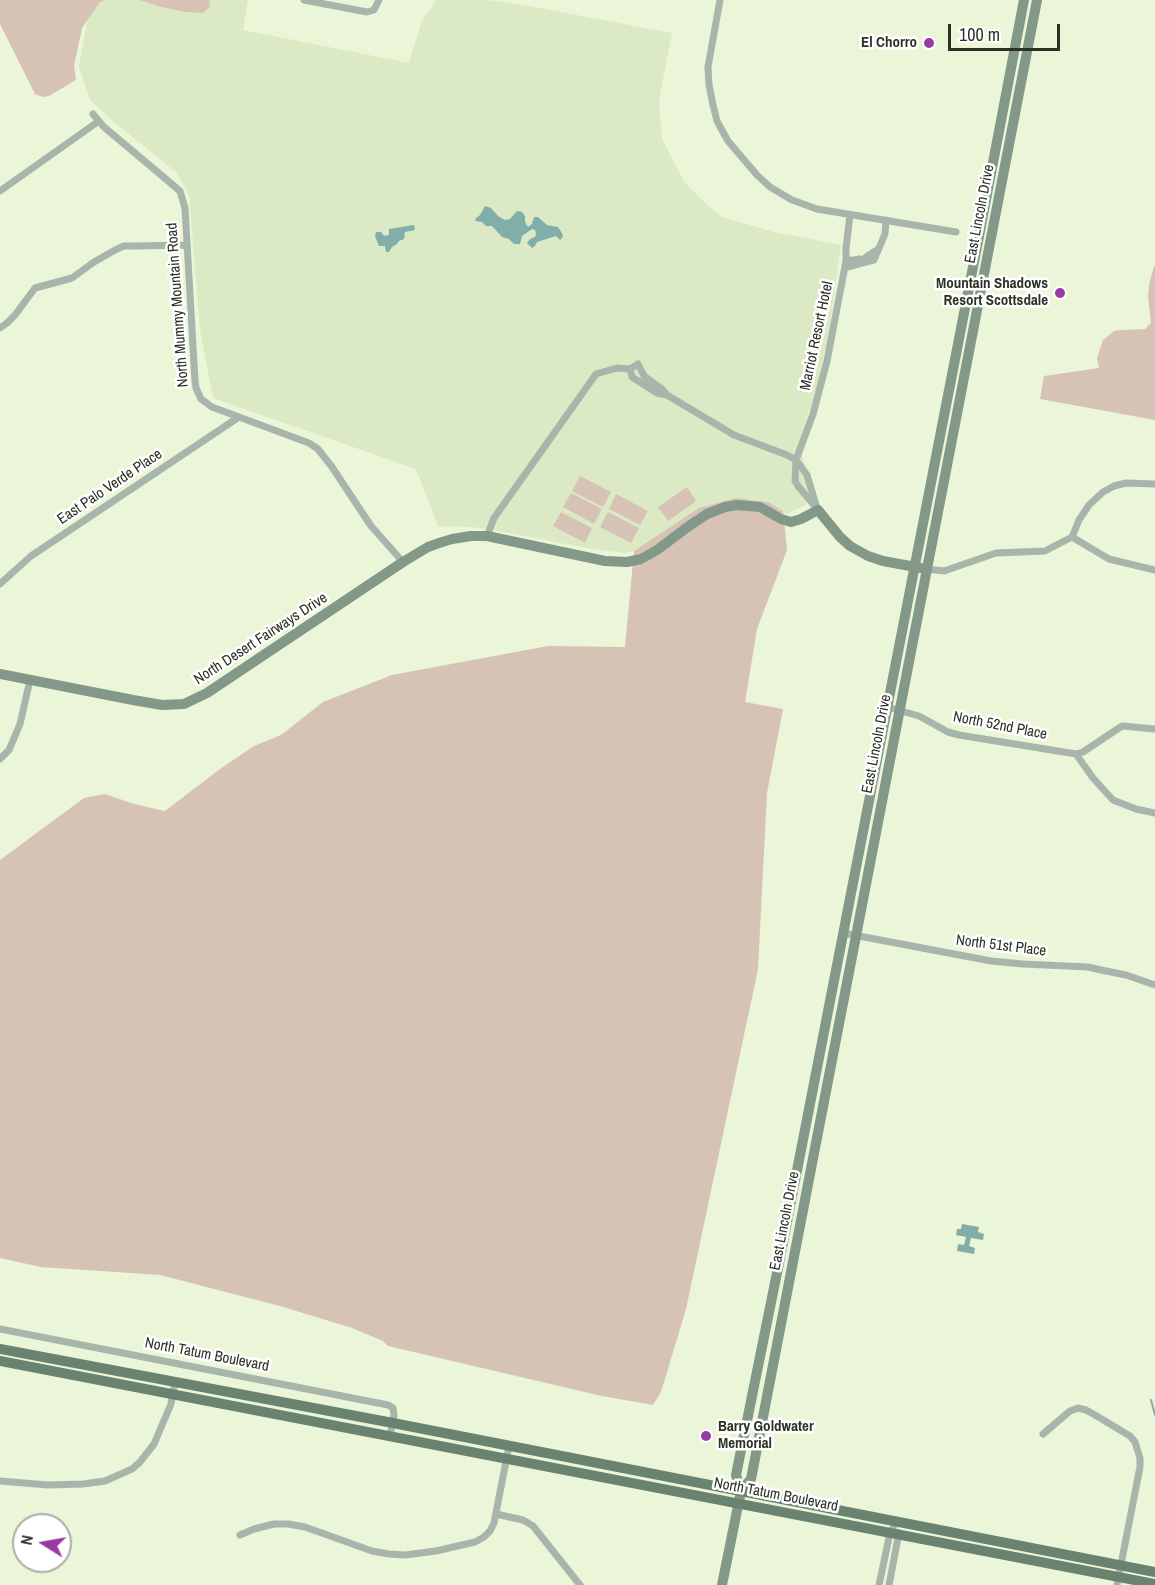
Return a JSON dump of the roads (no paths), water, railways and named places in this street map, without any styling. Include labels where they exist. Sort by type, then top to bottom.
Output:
[{"type":"main road","name":"East Lincoln Drive","points":[[722,1585],[741,1491],[736,1474],[777,1275],[1024,0]]},
{"type":"main road","name":"East Lincoln Drive","points":[[741,1491],[751,1479],[1037,0]]},
{"type":"main road","points":[[982,218],[986,228],[979,268],[982,279]]},
{"type":"main road","points":[[942,418],[955,421]]},
{"type":"main road","name":"North Desert Fairways Drive","points":[[0,674],[162,705],[184,704],[207,693],[403,562],[428,547],[452,539],[487,536],[605,561],[627,562],[651,554],[707,514],[725,507],[741,505],[760,507],[791,522],[818,510]]},
{"type":"main road","points":[[818,510],[840,537],[850,546],[868,556],[926,569]]},
{"type":"main road","name":"North Tatum Boulevard","points":[[0,1348],[1155,1572]]},
{"type":"main road","name":"North Tatum Boulevard","points":[[0,1361],[894,1533],[1118,1581],[1155,1584]]},
{"type":"street","points":[[304,0],[367,12],[374,10],[379,0]]},
{"type":"street","name":"East Lincoln Drive","points":[[720,0],[710,50],[709,85],[717,121],[728,141],[757,175],[777,191],[804,205],[850,215],[956,232]]},
{"type":"street","name":"North Mummy Mountain Road","points":[[93,114],[104,127],[180,191],[185,208],[196,388],[201,399],[212,407],[309,443],[318,449],[332,466],[371,526],[403,562]]},
{"type":"street","points":[[0,191],[99,121]]},
{"type":"street","name":"Marriot Resort Hotel","points":[[796,460],[813,414],[827,362],[845,264],[850,215]]},
{"type":"street","points":[[845,264],[874,260],[885,234],[886,220]]},
{"type":"street","points":[[0,328],[15,315],[35,288],[72,278],[117,249],[124,246],[186,245]]},
{"type":"street","points":[[845,264],[871,255],[881,246]]},
{"type":"street","points":[[487,536],[494,518],[596,374],[617,368],[630,369],[638,364],[644,376],[667,395],[734,435],[796,460],[807,475],[818,510]]},
{"type":"street","points":[[630,369],[633,377],[657,393],[667,395]]},
{"type":"street","name":"East Palo Verde Place","points":[[0,584],[31,556],[239,417]]},
{"type":"street","points":[[796,460],[795,480],[818,510]]},
{"type":"street","points":[[926,569],[944,571],[996,553],[1045,551],[1072,537],[1089,505],[1103,492],[1126,483],[1155,484]]},
{"type":"street","points":[[1072,537],[1109,559],[1155,570]]},
{"type":"street","points":[[0,759],[9,750],[20,724],[30,680]]},
{"type":"street","name":"North 52nd Place","points":[[887,707],[919,716],[948,732],[959,735],[1076,754]]},
{"type":"street","points":[[1155,729],[1122,726],[1083,752],[1076,754],[1113,800],[1155,813]]},
{"type":"street","name":"North 51st Place","points":[[843,933],[991,961],[1088,967],[1139,978],[1155,985]]},
{"type":"street","name":"North Tatum Boulevard","points":[[0,1329],[388,1405],[393,1408],[393,1423]]},
{"type":"street","points":[[0,1481],[63,1485],[105,1481],[120,1476],[140,1462],[154,1444],[168,1414],[175,1382]]},
{"type":"street","points":[[1043,1434],[1070,1411],[1078,1408],[1095,1415],[1130,1436],[1135,1442],[1140,1467],[1118,1581]]},
{"type":"street","points":[[390,1436],[393,1423]]},
{"type":"street","points":[[240,1535],[276,1524],[286,1524],[305,1527],[372,1551],[405,1555],[476,1542],[490,1531],[494,1523],[509,1446]]},
{"type":"street","points":[[496,1514],[523,1520],[533,1526],[580,1585]]},
{"type":"street","points":[[879,1585],[897,1521]]},
{"type":"street","points":[[888,1585],[894,1533]]},
{"type":"water","points":[[485,206],[491,208],[505,220],[510,219],[517,211],[522,212],[528,227],[532,224],[534,217],[538,217],[547,225],[558,227],[563,235],[562,238],[560,240],[556,236],[537,242],[532,248],[527,243],[535,237],[535,230],[532,229],[522,236],[520,244],[514,244],[502,237],[492,226],[475,221]]},
{"type":"water","points":[[414,225],[415,230],[405,232],[404,239],[392,247],[389,252],[386,252],[385,246],[379,246],[375,236],[376,232],[381,232],[384,236],[389,235],[389,229]]},
{"type":"water","points":[[962,1224],[979,1227],[978,1232],[984,1234],[983,1240],[971,1238],[969,1246],[975,1248],[974,1254],[957,1251],[958,1244],[964,1245],[966,1237],[956,1235],[957,1229],[961,1229]]},
{"type":"waterway","points":[[1151,1400],[1155,1415]]},
{"type":"place","name":"El Chorro","points":[[929,43]]},
{"type":"place","name":"Mountain Shadows Resort Scottsdale","points":[[1060,293]]},
{"type":"place","name":"Barry Goldwater Memorial","points":[[706,1436]]}]
